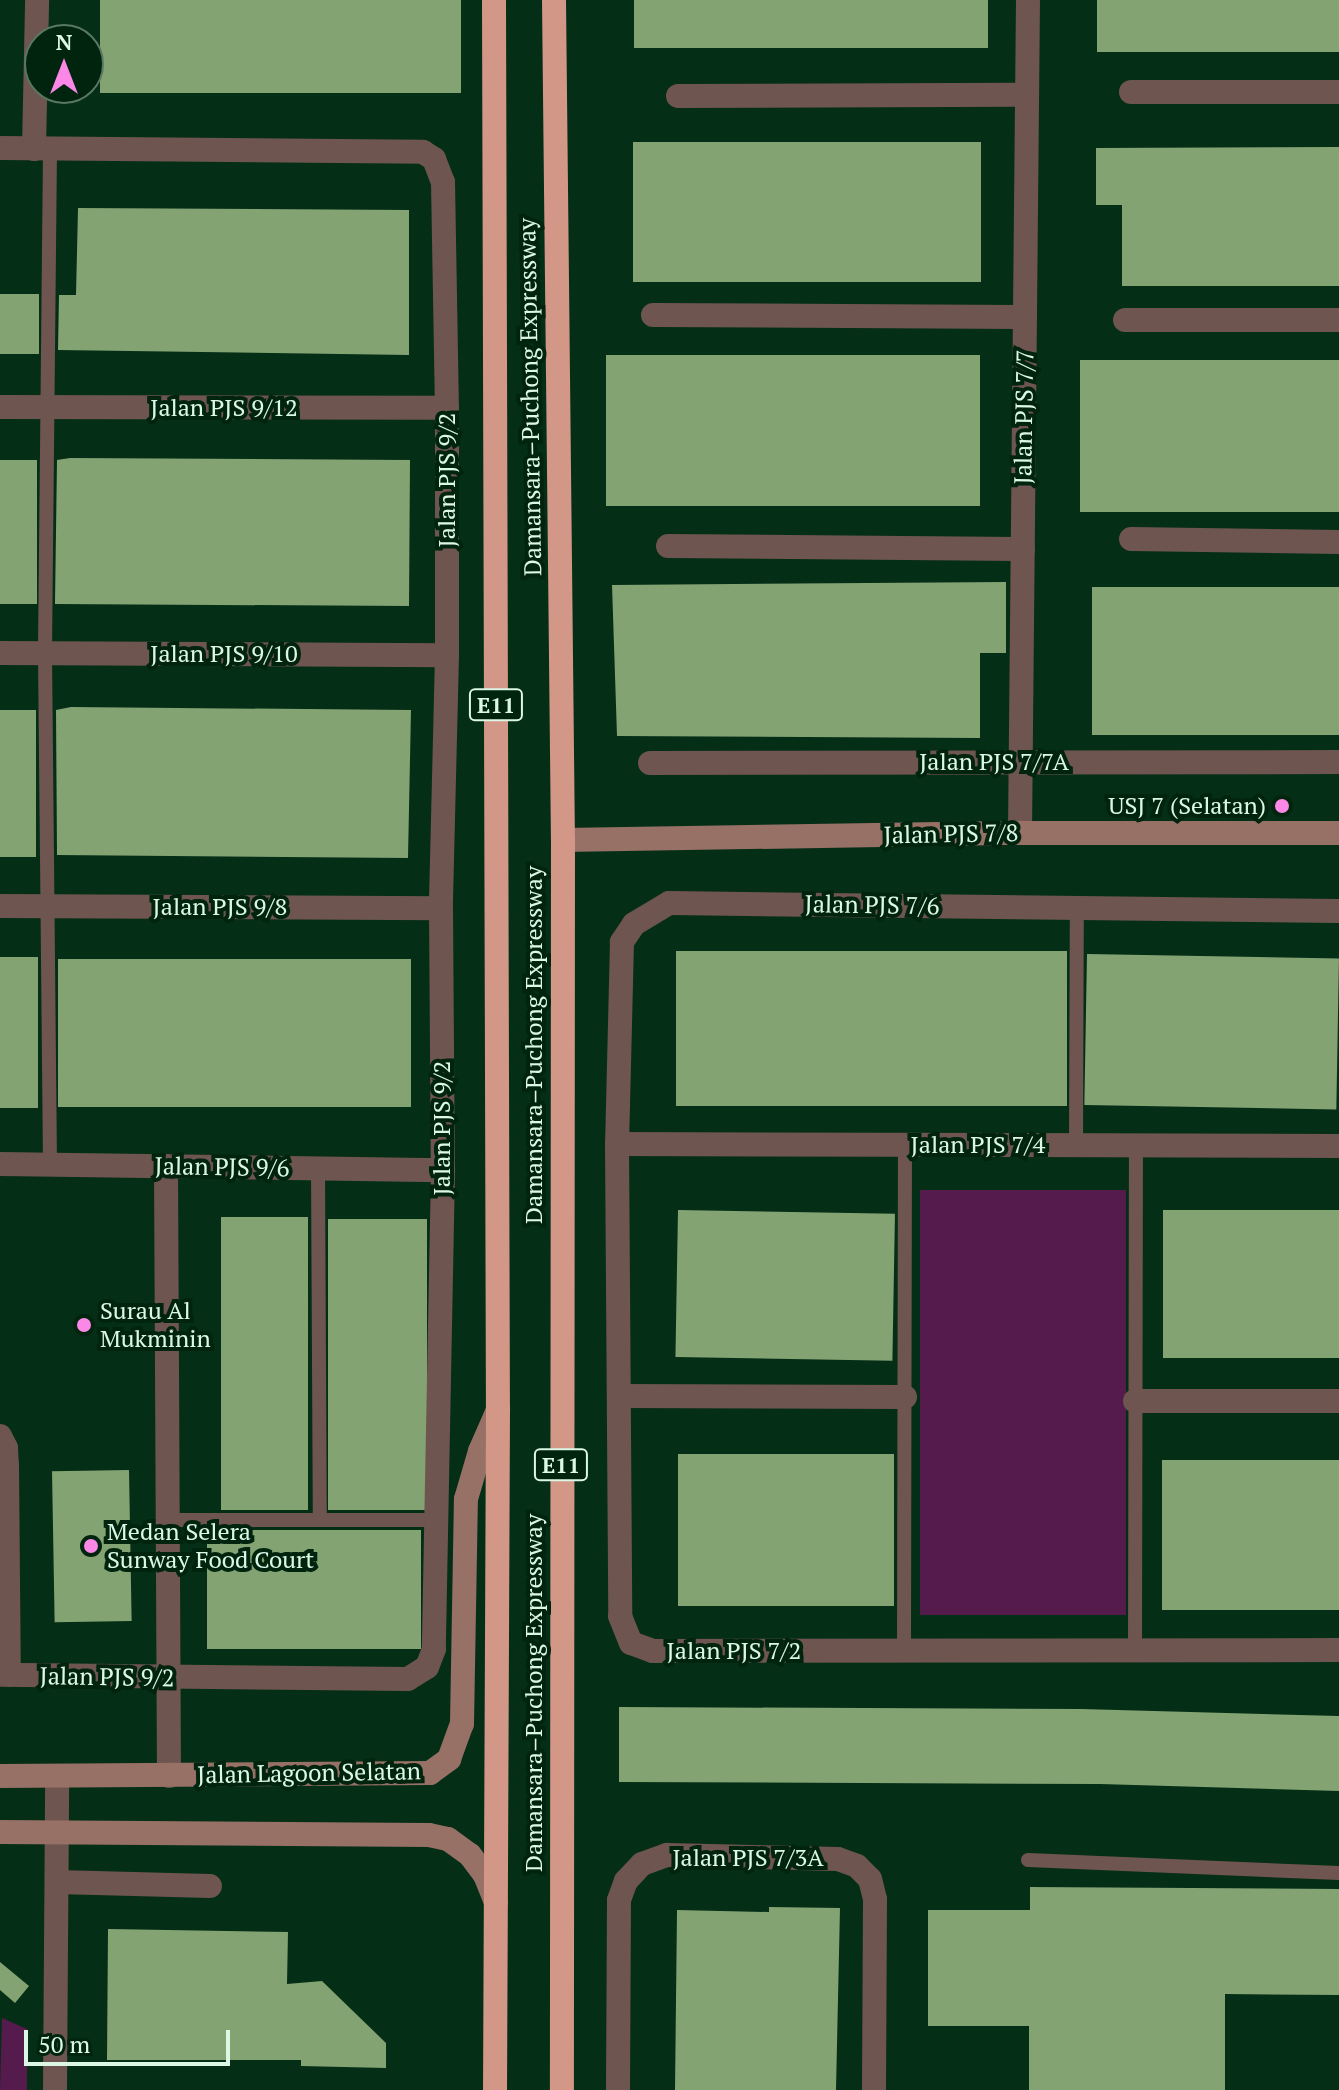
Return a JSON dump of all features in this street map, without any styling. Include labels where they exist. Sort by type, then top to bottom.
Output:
[{"type":"highway","name":"Damansara–Puchong Expressway","points":[[494,0],[498,1410],[495,2090]]},
{"type":"highway","name":"Damansara–Puchong Expressway","points":[[554,0],[563,840],[562,2090]]},
{"type":"main road","name":"Jalan PJS 7/8","points":[[563,840],[1020,833],[1339,833]]},
{"type":"main road","name":"Jalan Lagoon Selatan","points":[[0,1776],[430,1773],[449,1759],[462,1724],[466,1499],[480,1451],[498,1410]]},
{"type":"main road","points":[[0,1832],[429,1835],[448,1839],[470,1855],[485,1875],[497,1907]]},
{"type":"street","points":[[0,148],[42,149],[37,0]]},
{"type":"street","name":"Jalan PJS 7/7","points":[[1020,833],[1028,0]]},
{"type":"street","points":[[1131,92],[1339,92]]},
{"type":"street","points":[[678,96],[1027,95]]},
{"type":"street","name":"Jalan PJS 9/2","points":[[4,1675],[408,1679],[427,1667],[434,1649],[439,1520],[443,1170],[441,908],[447,655],[443,182],[434,159],[411,150],[42,149]]},
{"type":"street","points":[[653,315],[1025,317]]},
{"type":"street","points":[[1125,320],[1339,320]]},
{"type":"street","name":"Jalan PJS 9/12","points":[[0,407],[447,408]]},
{"type":"street","points":[[1131,539],[1339,542]]},
{"type":"street","points":[[668,546],[1023,549]]},
{"type":"street","name":"Jalan PJS 9/10","points":[[0,653],[447,655]]},
{"type":"street","name":"Jalan PJS 7/7A","points":[[650,763],[1339,762]]},
{"type":"street","name":"Jalan PJS 7/6","points":[[617,1144],[622,942],[634,924],[669,903],[1339,911]]},
{"type":"street","name":"Jalan PJS 9/8","points":[[0,906],[441,908]]},
{"type":"street","name":"Jalan PJS 7/4","points":[[617,1144],[1339,1146]]},
{"type":"street","name":"Jalan PJS 7/2","points":[[617,1144],[620,1616],[631,1643],[653,1651],[1339,1650]]},
{"type":"street","name":"Jalan PJS 9/6","points":[[0,1164],[443,1170]]},
{"type":"street","points":[[166,1166],[169,1776]]},
{"type":"street","points":[[619,1396],[905,1397]]},
{"type":"street","points":[[1135,1401],[1339,1401]]},
{"type":"street","points":[[0,1436],[6,1448],[7,1465],[4,1675]]},
{"type":"street","points":[[55,2090],[57,1776]]},
{"type":"street","name":"Jalan PJS 7/3A","points":[[618,2090],[619,1900],[626,1881],[642,1864],[667,1855],[838,1859],[857,1866],[870,1879],[875,1899],[874,2090]]},
{"type":"street","points":[[57,1882],[210,1886]]},
{"type":"lane","points":[[42,149],[47,407],[45,653],[50,1164]]},
{"type":"lane","points":[[1076,1145],[1077,908]]},
{"type":"lane","points":[[904,1650],[905,1145]]},
{"type":"lane","points":[[1135,1650],[1136,1146]]},
{"type":"lane","points":[[318,1169],[320,1520]]},
{"type":"lane","points":[[167,1520],[439,1520]]},
{"type":"lane","points":[[1028,1860],[1339,1873]]},
{"type":"shaded area","points":[[920,1190],[1126,1190],[1126,1615],[920,1615]]},
{"type":"shaded area","points":[[2,2018],[27,2029],[27,2090],[0,2090]]},
{"type":"building","points":[[100,0],[461,0],[461,93],[104,93],[104,24],[100,24]]},
{"type":"building","points":[[634,0],[988,0],[988,48],[634,48]]},
{"type":"building","points":[[1097,0],[1339,0],[1339,52],[1097,52]]},
{"type":"building","points":[[633,142],[981,142],[981,282],[633,282]]},
{"type":"building","points":[[1339,147],[1339,286],[1122,286],[1122,205],[1096,205],[1096,148]]},
{"type":"building","points":[[78,208],[409,210],[409,355],[58,350],[59,295],[76,295]]},
{"type":"building","points":[[0,294],[39,294],[39,354],[0,354]]},
{"type":"building","points":[[606,355],[980,355],[980,506],[606,506]]},
{"type":"building","points":[[1080,360],[1339,360],[1339,512],[1080,512]]},
{"type":"building","points":[[0,460],[37,460],[37,604],[0,604]]},
{"type":"building","points":[[57,460],[410,460],[409,606],[55,604]]},
{"type":"building","points":[[1006,582],[1006,653],[980,653],[980,738],[617,736],[612,585]]},
{"type":"building","points":[[1092,587],[1339,587],[1339,735],[1092,735]]},
{"type":"building","points":[[71,707],[411,710],[408,858],[57,855],[56,710]]},
{"type":"building","points":[[0,710],[36,710],[36,857],[0,857]]},
{"type":"building","points":[[676,951],[1067,951],[1067,1106],[676,1106]]},
{"type":"building","points":[[1087,954],[1339,958],[1336,1109],[1084,1105]]},
{"type":"building","points":[[0,957],[38,957],[38,1108],[0,1108]]},
{"type":"building","points":[[58,959],[411,959],[411,1107],[58,1107]]},
{"type":"building","points":[[678,1210],[895,1214],[892,1361],[675,1357]]},
{"type":"building","points":[[1163,1210],[1339,1210],[1339,1358],[1163,1358]]},
{"type":"building","points":[[221,1217],[308,1217],[308,1510],[221,1510]]},
{"type":"building","points":[[328,1219],[427,1219],[427,1510],[328,1510]]},
{"type":"building","points":[[678,1454],[894,1454],[894,1606],[678,1606]]},
{"type":"building","points":[[1162,1460],[1339,1460],[1339,1610],[1162,1610]]},
{"type":"building","name":"Medan Selera Sunway Food Court","points":[[129,1470],[132,1621],[55,1622],[52,1471]]},
{"type":"building","points":[[207,1530],[421,1530],[421,1649],[207,1649]]},
{"type":"building","points":[[619,1707],[1081,1709],[1339,1716],[1339,1791],[1100,1784],[619,1782]]},
{"type":"building","points":[[1030,1887],[1339,1889],[1339,1995],[1225,1994],[1225,2090],[1029,2090],[1029,2026],[928,2026],[928,1910],[1030,1910]]},
{"type":"building","points":[[769,1907],[840,1908],[836,2090],[675,2090],[677,1910],[769,1912]]},
{"type":"building","points":[[108,1929],[288,1932],[287,1984],[322,1981],[386,2043],[386,2068],[301,2066],[301,2060],[107,2060]]},
{"type":"building","points":[[0,1962],[29,1986],[15,2003],[0,1990]]},
{"type":"place","name":"USJ 7 (Selatan)","points":[[1282,806]]},
{"type":"place","name":"Surau Al Mukminin","points":[[84,1325]]},
{"type":"place","name":"Medan Selera Sunway Food Court","points":[[91,1546]]}]
